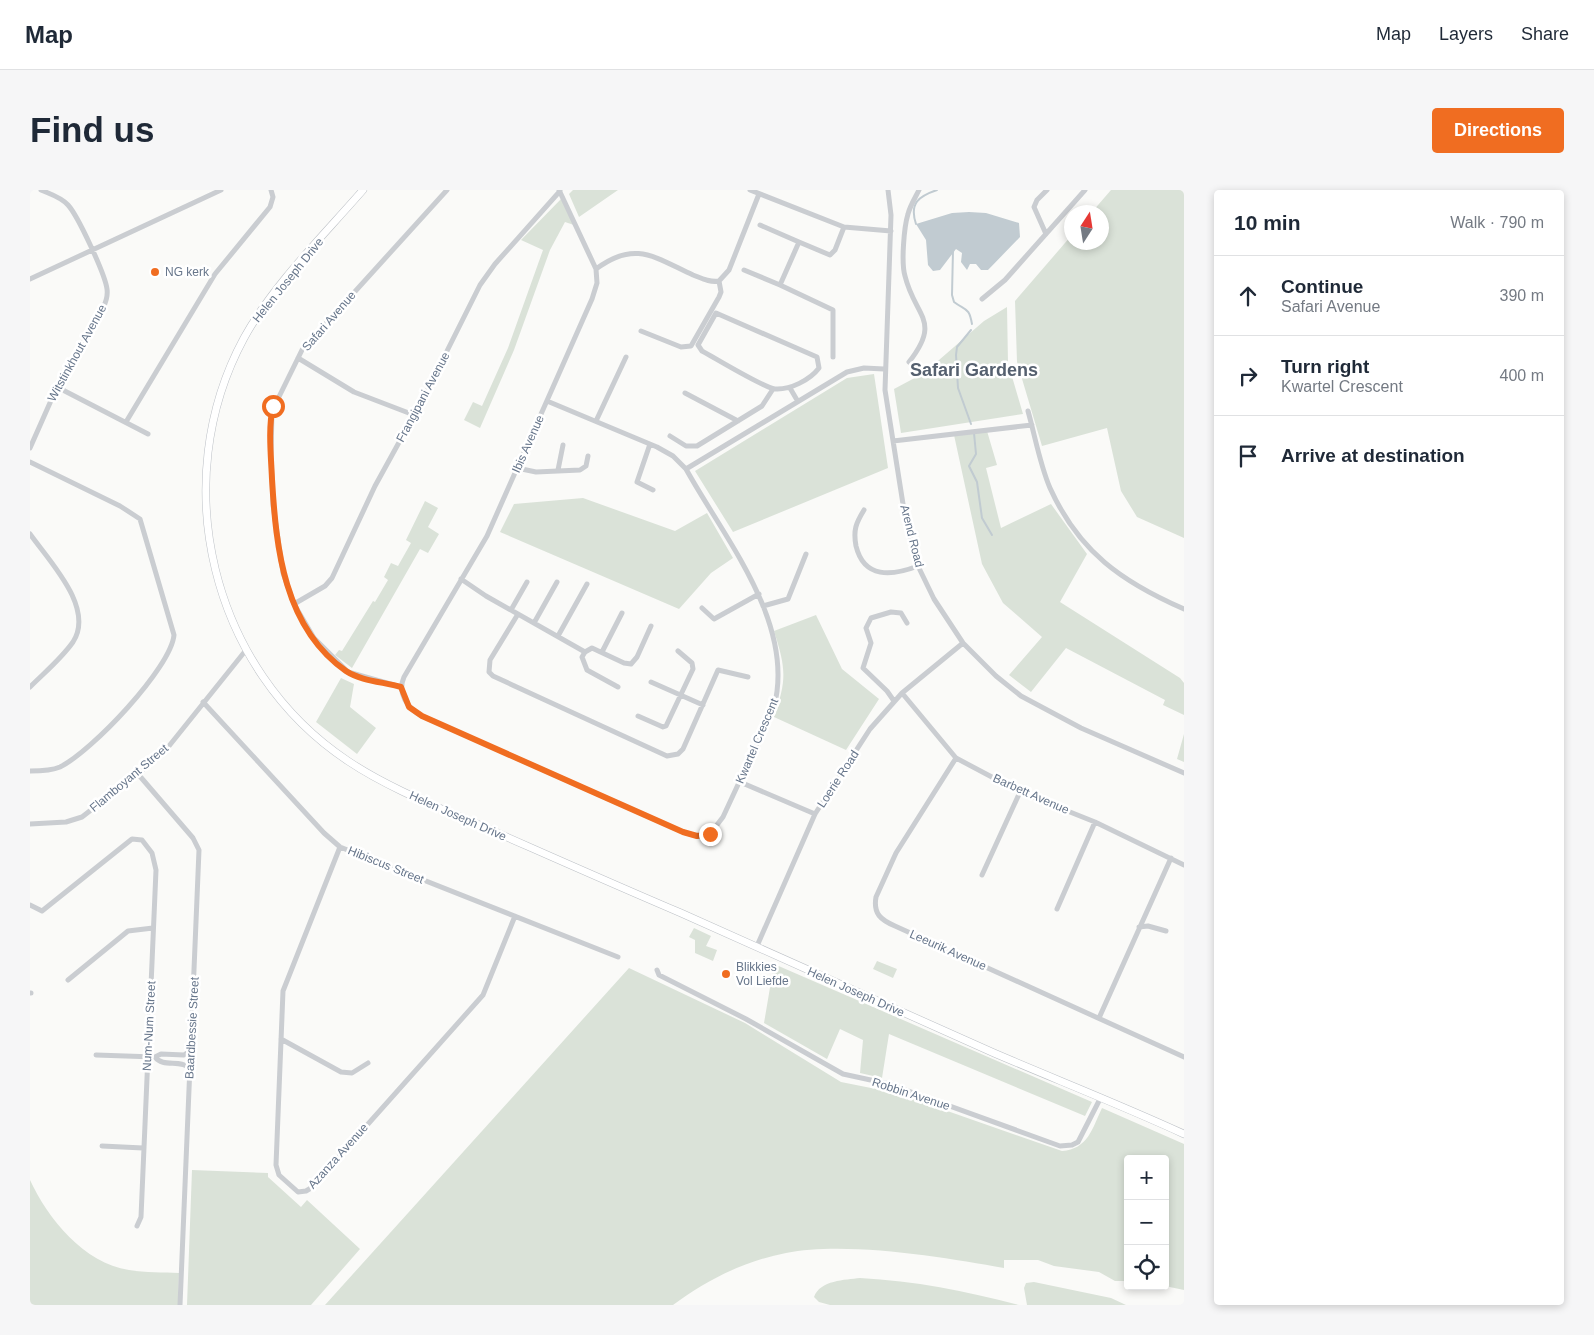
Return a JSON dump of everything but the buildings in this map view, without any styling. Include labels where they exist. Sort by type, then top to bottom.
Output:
[{"type":"street","name":"Witstinkhout Avenue","points":[[30,448],[57,387],[107,298],[106,284],[92,250],[68,204],[41,190]]},
{"type":"street","points":[[30,279],[215,191],[222,190]]},
{"type":"street","points":[[126,422],[215,274],[270,207],[273,197],[271,190]]},
{"type":"street","name":"Helen Joseph Drive","points":[[364,190],[254,320],[233,360],[217,402],[207,451],[205,476],[208,539],[225,606],[246,650],[271,687],[294,716],[327,746],[372,775],[416,798],[757,946],[998,1055],[1101,1097],[1184,1134]]},
{"type":"street","name":"Safari Avenue","points":[[401,687],[361,676],[341,666],[314,638],[294,604],[281,563],[273,504],[271,422],[275,401],[298,358],[336,312],[447,190]]},
{"type":"street","points":[[750,190],[844,227],[891,231]]},
{"type":"street","name":"Arend Road","points":[[888,190],[891,231],[884,369],[885,390],[906,524],[918,566],[934,599],[963,643],[996,676],[1021,696],[1081,728],[1184,773]]},
{"type":"street","points":[[909,362],[919,349],[926,328],[925,319],[918,309],[904,271],[908,213],[919,190]]},
{"type":"street","points":[[1046,234],[1034,207],[1037,200],[1047,190]]},
{"type":"street","points":[[982,299],[1005,280],[1085,190]]},
{"type":"street","name":"Ibis Avenue","points":[[401,687],[404,676],[487,536],[592,299],[597,283],[596,268],[560,191]]},
{"type":"street","name":"Frangipani Avenue","points":[[294,604],[329,582],[376,486],[485,277],[560,191]]},
{"type":"street","points":[[641,331],[681,347],[692,346],[719,297],[719,282],[729,270],[760,194]]},
{"type":"street","points":[[760,225],[830,255],[835,250],[844,227]]},
{"type":"street","points":[[780,285],[799,242]]},
{"type":"street","points":[[596,268],[617,255],[634,252],[650,255],[704,280],[719,282]]},
{"type":"street","points":[[744,270],[833,310],[833,357]]},
{"type":"street","points":[[716,313],[817,357],[819,368],[816,372],[790,388],[773,389],[698,348],[716,313]]},
{"type":"street","points":[[596,421],[626,357]]},
{"type":"street","points":[[298,358],[354,392],[414,415]]},
{"type":"street","points":[[686,469],[797,400],[847,372],[864,368],[884,369]]},
{"type":"street","points":[[57,387],[148,434]]},
{"type":"street","points":[[790,388],[797,400]]},
{"type":"street","points":[[670,436],[686,446],[697,446],[762,406],[773,389]]},
{"type":"street","points":[[685,393],[738,421]]},
{"type":"street","name":"Kwartel Crescent","points":[[401,687],[409,707],[422,716],[691,835],[704,836],[716,829],[740,782],[774,707],[778,693],[778,664],[759,594],[686,469],[673,456],[650,444],[546,401]]},
{"type":"street","points":[[1028,411],[1050,488],[1078,534],[1096,554],[1123,578],[1135,586],[1184,608]]},
{"type":"street","points":[[893,441],[1032,425]]},
{"type":"street","points":[[650,444],[637,482],[653,490]]},
{"type":"street","points":[[558,470],[563,445]]},
{"type":"street","points":[[517,468],[531,472],[584,468],[588,456]]},
{"type":"street","points":[[30,462],[120,506],[140,519],[174,635],[173,643],[166,659],[109,728],[58,768],[30,771]]},
{"type":"street","points":[[864,510],[854,528],[858,555],[862,564],[868,568],[893,574],[918,566]]},
{"type":"street","points":[[30,534],[72,594],[80,618],[78,630],[72,643],[58,660],[30,686]]},
{"type":"street","points":[[763,606],[788,600],[806,554]]},
{"type":"street","points":[[461,579],[584,652]]},
{"type":"street","points":[[511,610],[527,582]]},
{"type":"street","points":[[534,623],[557,582]]},
{"type":"street","points":[[558,636],[587,584]]},
{"type":"street","points":[[702,608],[714,619],[759,594]]},
{"type":"street","points":[[894,701],[887,691],[863,668],[871,643],[866,628],[872,618],[891,612],[901,613],[907,623]]},
{"type":"street","points":[[602,652],[622,613]]},
{"type":"street","points":[[518,614],[490,660],[489,672],[498,680],[667,756],[678,754],[683,749],[718,670],[748,678]]},
{"type":"street","points":[[618,687],[591,674],[587,670],[582,657],[584,652],[592,648],[624,663],[631,664],[637,657],[651,626]]},
{"type":"street","name":"Loerie Road","points":[[757,946],[815,814],[870,729],[902,693],[963,643]]},
{"type":"street","name":"Flamboyant Street","points":[[30,824],[66,822],[82,817],[138,774],[169,746],[246,650]]},
{"type":"street","points":[[638,716],[664,727],[681,695],[693,666],[678,651]]},
{"type":"street","points":[[651,682],[703,705]]},
{"type":"street","name":"Barbett Avenue","points":[[902,693],[956,758],[1020,792],[1095,822],[1184,865]]},
{"type":"street","name":"Hibiscus Street","points":[[203,702],[324,834],[340,847],[618,957]]},
{"type":"street","name":"Leeurik Avenue","points":[[956,758],[896,852],[876,897],[874,905],[879,917],[1184,1058]]},
{"type":"street","name":"Baardbessie Street","points":[[138,774],[193,838],[199,850],[180,1305]]},
{"type":"street","points":[[740,782],[815,814]]},
{"type":"street","points":[[982,875],[1020,792]]},
{"type":"street","points":[[1057,909],[1095,822]]},
{"type":"street","name":"Num-Num Street","points":[[30,905],[39,911],[45,909],[132,839],[142,840],[154,858],[156,870],[141,1217],[137,1226]]},
{"type":"street","name":"Azanza Avenue","points":[[340,847],[285,985],[276,1165],[278,1172],[287,1184],[302,1192],[310,1188],[483,995],[515,916]]},
{"type":"street","points":[[1099,1018],[1171,858]]},
{"type":"street","points":[[1140,927],[1148,926],[1166,931]]},
{"type":"street","points":[[68,980],[128,931],[153,928]]},
{"type":"street","name":"Robbin Avenue","points":[[657,970],[659,976],[746,1019],[835,1071],[898,1087],[1060,1146],[1072,1146],[1078,1142],[1101,1097]]},
{"type":"street","points":[[282,1040],[341,1072],[352,1072],[368,1063]]},
{"type":"street","points":[[96,1055],[155,1057],[161,1054],[184,1056],[190,1051]]},
{"type":"street","points":[[155,1057],[160,1062],[182,1063],[190,1068]]},
{"type":"street","points":[[102,1146],[143,1148]]},
{"type":"shaded area","points":[[573,190],[618,190],[579,217],[569,194]]},
{"type":"shaded area","points":[[1111,190],[1184,190],[1184,538],[1137,517],[1121,491],[1107,428],[1042,446],[1017,362],[1015,301],[1064,244],[1064,250],[1109,250],[1109,205],[1098,205]]},
{"type":"shaded area","points":[[561,199],[574,225],[565,222],[550,250],[514,350],[480,428],[464,420],[473,402],[482,406],[508,348],[543,250],[521,240]]},
{"type":"shaded area","points":[[952,213],[986,213],[1019,223],[1020,237],[988,270],[981,270],[976,264],[970,264],[967,270],[961,262],[962,253],[956,249],[940,270],[933,271],[928,265],[926,240],[916,224]]},
{"type":"shaded area","points":[[1007,307],[1008,363],[1023,414],[901,433],[894,389],[924,373],[984,321]]},
{"type":"shaded area","points":[[874,374],[888,468],[733,532],[695,471],[847,378]]},
{"type":"shaded area","points":[[987,431],[997,465],[986,468],[1001,528],[1051,504],[1087,554],[1060,602],[1180,678],[1184,683],[1184,715],[1163,705],[1165,700],[1066,648],[1031,692],[1009,675],[1042,637],[1003,603],[982,564],[954,435]]},
{"type":"shaded area","points":[[583,498],[675,531],[707,513],[733,558],[711,573],[679,609],[500,532],[514,504]]},
{"type":"shaded area","points":[[425,501],[438,508],[428,527],[439,534],[428,553],[420,549],[352,668],[335,655],[339,650],[342,651],[373,601],[375,602],[388,580],[384,577],[391,563],[398,566],[411,543],[406,540]]},
{"type":"shaded area","points":[[816,615],[842,669],[879,699],[846,750],[774,717],[783,683],[783,665],[774,631]]},
{"type":"shaded area","points":[[341,678],[354,684],[350,707],[376,728],[357,754],[316,722]]},
{"type":"shaded area","points":[[1184,734],[1184,762],[1177,759]]},
{"type":"shaded area","points":[[694,928],[711,936],[706,946],[717,950],[713,961],[695,953],[695,940],[689,937]]},
{"type":"shaded area","points":[[877,961],[897,969],[893,978],[873,969]]},
{"type":"shaded area","points":[[774,964],[1092,1102],[1085,1116],[889,1034],[882,1078],[860,1073],[863,1040],[840,1029],[827,1059],[764,1023]]},
{"type":"shaded area","points":[[629,968],[745,1023],[841,1082],[896,1093],[1062,1151],[1078,1146],[1088,1137],[1102,1108],[1184,1144],[1184,1290],[1169,1287],[1169,1155],[1124,1155],[1124,1281],[1115,1281],[1099,1272],[1054,1266],[1038,1260],[1004,1260],[1004,1268],[924,1255],[837,1249],[786,1253],[755,1261],[699,1287],[673,1305],[325,1305]]},
{"type":"shaded area","points":[[192,1170],[268,1173],[268,1177],[301,1207],[307,1200],[360,1249],[311,1305],[187,1305]]},
{"type":"shaded area","points":[[30,1180],[57,1224],[83,1249],[97,1258],[113,1266],[129,1270],[179,1273],[178,1305],[30,1305]]},
{"type":"shaded area","points":[[860,1278],[940,1287],[1019,1305],[830,1305],[819,1302],[814,1297],[817,1291],[827,1284],[840,1280]]},
{"type":"shaded area","points":[[1034,1282],[1111,1298],[1126,1305],[1027,1305],[1024,1288],[1026,1283]]},
{"type":"waterway","points":[[916,224],[914,211],[917,201],[937,190]]},
{"type":"waterway","points":[[953,250],[952,295],[954,302],[968,312],[972,324]]},
{"type":"waterway","points":[[971,330],[957,347],[956,355],[958,388],[971,424]]},
{"type":"waterway","points":[[974,433],[976,454],[969,466],[977,482],[982,518],[992,535]]},
{"type":"place","name":"NG kerk","points":[[155,272]]},
{"type":"place","name":"Blikkies Vol Liefde","points":[[726,974]]},
{"type":"district","name":"Safari Gardens","points":[[974,370]]},
{"type":"route","points":[[273,406],[271,422],[273,504],[283,573],[290,595],[308,630],[333,660],[348,672],[401,687],[409,707],[422,716],[683,832],[697,836],[710,834]]}]
